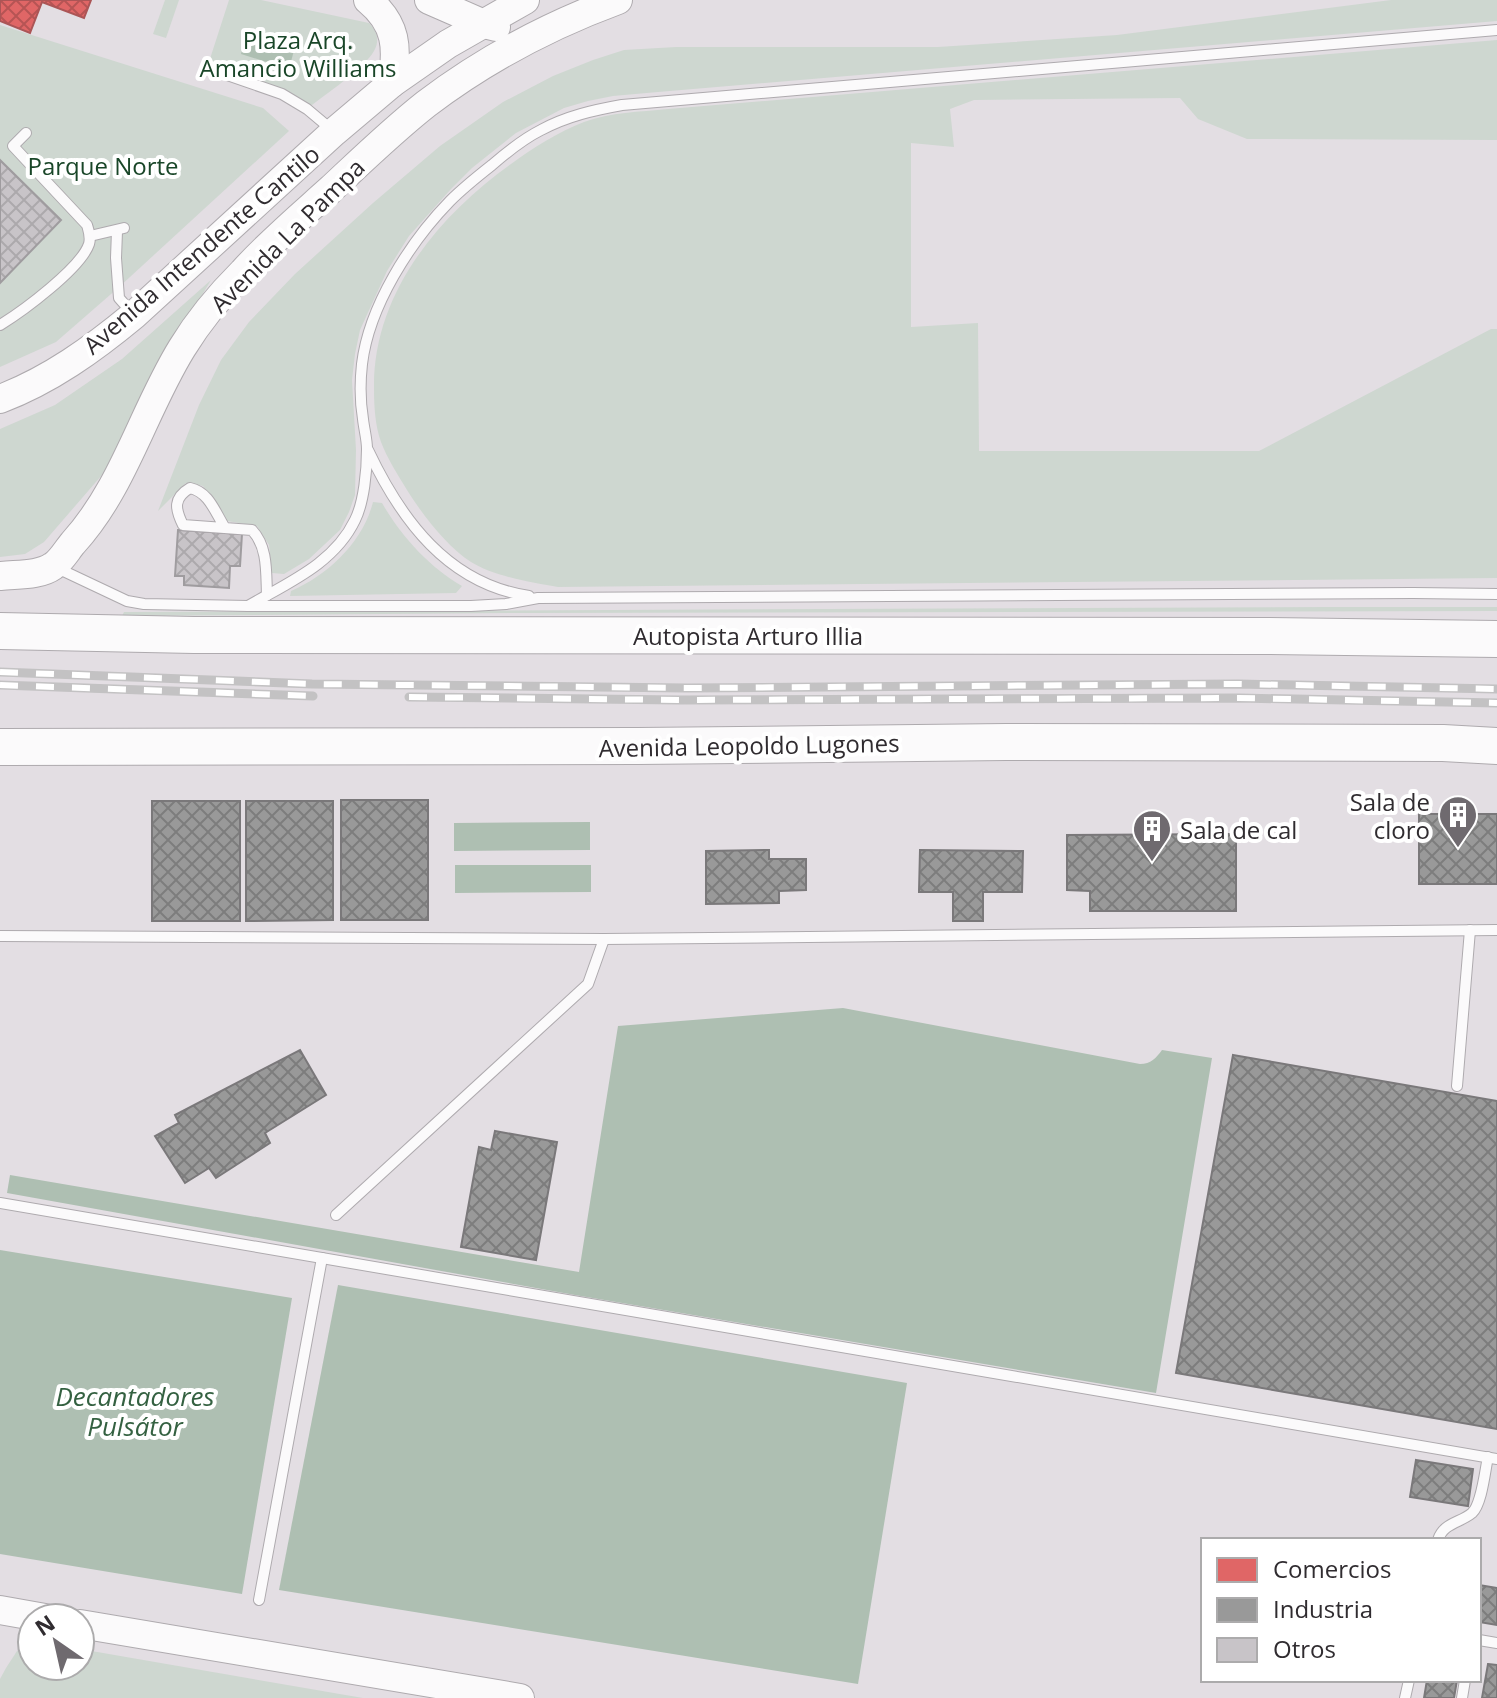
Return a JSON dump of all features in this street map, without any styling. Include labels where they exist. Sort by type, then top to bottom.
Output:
[{"type":"highway","name":"Autopista Arturo Illia","points":[[0,631],[194,635],[1497,639]]},
{"type":"highway","name":"Avenida Leopoldo Lugones","points":[[0,747],[1006,742],[1443,743],[1497,746]]},
{"type":"main road","points":[[368,0],[390,24],[396,58],[392,83]]},
{"type":"main road","points":[[429,0],[484,24],[535,36]]},
{"type":"main road","points":[[392,83],[448,44],[525,0]]},
{"type":"main road","name":"Avenida La Pampa","points":[[53,566],[84,532],[119,475],[182,348],[209,309],[244,271],[426,104],[473,71],[535,36],[576,15],[618,0]]},
{"type":"main road","name":"Avenida Intendente Cantilo","points":[[0,399],[54,374],[102,341],[392,83]]},
{"type":"main road","points":[[0,576],[35,573],[53,566]]},
{"type":"main road","points":[[96,1627],[520,1698]]},
{"type":"lane","points":[[248,606],[319,564],[336,549],[356,518],[367,448],[360,389],[362,363],[368,335],[392,279],[427,227],[450,201],[518,143],[541,130],[596,109],[622,105],[1497,30]]},
{"type":"lane","points":[[207,68],[282,94],[307,109],[334,132]]},
{"type":"lane","points":[[0,325],[21,312],[83,256],[90,236],[87,225],[13,146],[26,133]]},
{"type":"lane","points":[[90,236],[121,230],[116,258],[119,298],[134,315]]},
{"type":"lane","points":[[367,448],[397,503],[427,542],[445,558],[476,580],[507,593],[538,598],[1497,594]]},
{"type":"lane","points":[[225,528],[207,497],[199,490],[190,488],[181,493],[177,514],[183,525],[252,530],[260,539],[267,595]]},
{"type":"lane","points":[[53,566],[127,601],[144,604],[471,606],[538,598]]},
{"type":"lane","points":[[1457,1086],[1470,930]]},
{"type":"lane","points":[[0,936],[604,939],[1497,930]]},
{"type":"lane","points":[[336,1215],[588,984],[604,939]]},
{"type":"lane","points":[[0,1203],[1492,1458],[1478,1505],[1473,1512],[1444,1528],[1439,1538]]},
{"type":"lane","points":[[259,1600],[322,1258]]},
{"type":"green space","points":[[165,0],[179,0],[166,38],[153,34]]},
{"type":"green space","name":"Plaza Arq. Amancio Williams","points":[[229,0],[261,0],[369,23],[377,36],[376,47],[362,66],[307,109],[207,68]]},
{"type":"green space","points":[[1391,0],[1497,0],[1497,21],[613,96],[564,108],[516,133],[472,168],[409,236],[387,271],[360,330],[355,354],[352,380],[355,495],[340,530],[309,559],[284,574],[272,573],[269,545],[257,526],[227,521],[203,486],[186,483],[158,511],[199,405],[221,360],[249,322],[295,274],[440,146],[503,102],[553,76],[624,50],[676,47],[938,47],[1117,35]]},
{"type":"green space","name":"Parque Norte","points":[[0,25],[263,108],[289,131],[56,342],[0,367]]},
{"type":"green space","points":[[1497,40],[1497,140],[1247,139],[1198,119],[1180,98],[974,100],[950,109],[954,147],[911,143],[911,327],[978,323],[979,451],[1259,451],[1491,329],[1497,329],[1497,578],[558,587],[502,575],[462,556],[420,509],[381,442],[374,402],[377,354],[385,321],[415,260],[435,233],[484,185],[537,146],[584,122],[636,112]]},
{"type":"green space","points":[[211,280],[152,379],[108,468],[44,542],[25,554],[0,557],[0,429],[55,405],[122,359]]},
{"type":"green space","points":[[373,502],[382,503],[417,550],[438,570],[462,586],[456,593],[290,596],[291,591],[318,576],[342,556],[361,531]]},
{"type":"green space","points":[[1497,607],[1497,611],[122,616],[124,612]]},
{"type":"green space","points":[[96,1652],[363,1698],[0,1698],[0,1679],[16,1653],[16,1682],[96,1682]]},
{"type":"water","points":[[249,29],[296,43],[289,69],[241,54]]},
{"type":"water","points":[[590,822],[590,850],[454,851],[454,823]]},
{"type":"water","points":[[455,865],[591,865],[591,892],[455,893]]},
{"type":"water","points":[[843,1008],[1140,1064],[1153,1060],[1162,1050],[1212,1058],[1156,1393],[575,1295],[7,1193],[10,1175],[579,1272],[618,1026]]},
{"type":"water","name":"Decantadores Pulsátor","points":[[0,1250],[292,1298],[242,1594],[0,1554]]},
{"type":"water","points":[[338,1285],[907,1383],[858,1684],[279,1590]]},
{"type":"building: Comercios","points":[[0,0],[91,0],[84,18],[42,2],[30,33],[0,21]]},
{"type":"building: Industria","points":[[341,800],[428,800],[428,920],[341,920]]},
{"type":"building: Industria","points":[[152,801],[240,801],[240,921],[152,921]]},
{"type":"building: Industria","points":[[246,801],[333,801],[333,920],[246,921]]},
{"type":"building: Industria","name":"Sala de cloro","points":[[1419,814],[1497,814],[1497,884],[1419,884]]},
{"type":"building: Industria","name":"Sala de cal","points":[[1236,834],[1236,911],[1090,911],[1090,891],[1067,890],[1067,835]]},
{"type":"building: Industria","points":[[769,850],[769,859],[806,859],[806,890],[779,891],[779,903],[706,904],[706,851]]},
{"type":"building: Industria","points":[[920,850],[1023,851],[1022,892],[983,892],[983,921],[953,921],[953,892],[919,892]]},
{"type":"building: Industria","points":[[300,1050],[326,1095],[265,1133],[270,1143],[216,1178],[209,1168],[185,1183],[155,1136],[179,1123],[175,1115]]},
{"type":"building: Industria","points":[[1233,1055],[1497,1101],[1497,1429],[1176,1373]]},
{"type":"building: Industria","points":[[495,1131],[557,1142],[536,1260],[461,1247],[479,1147],[491,1150]]},
{"type":"building: Industria","points":[[1416,1460],[1473,1469],[1468,1506],[1410,1497]]},
{"type":"building: Industria","points":[[1481,1585],[1497,1588],[1497,1625],[1481,1622]]},
{"type":"building: Industria","points":[[1488,1664],[1497,1665],[1497,1698],[1482,1698]]},
{"type":"building: Industria","points":[[1427,1682],[1457,1682],[1454,1698],[1424,1698]]},
{"type":"building: Otros","points":[[0,160],[61,220],[0,283]]},
{"type":"building: Otros","points":[[178,530],[242,534],[240,566],[230,566],[229,588],[184,585],[184,576],[175,576]]},
{"type":"railway","points":[[0,672],[312,684],[687,688],[1238,684],[1497,689]]},
{"type":"railway","points":[[0,685],[313,696]]},
{"type":"railway","points":[[409,697],[679,700],[1239,698],[1497,703]]},
{"type":"place","name":"Sala de cloro","points":[[1458,849]]},
{"type":"place","name":"Sala de cal","points":[[1152,863]]}]
